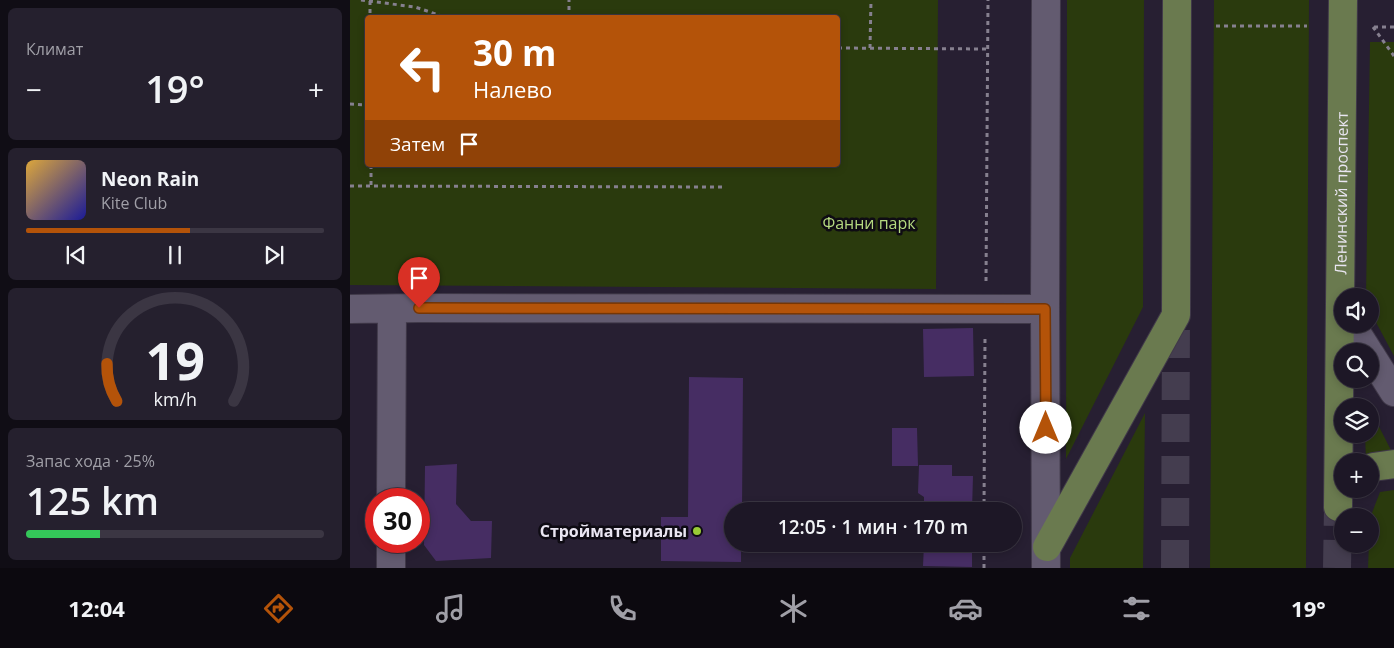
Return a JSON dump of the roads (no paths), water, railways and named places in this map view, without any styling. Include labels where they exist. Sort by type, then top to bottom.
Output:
[{"type":"main road","points":[[1046,558],[1176,315],[1177,0]]},
{"type":"main road","name":"Ленинский проспект","points":[[1343,0],[1344,288]]},
{"type":"main road","name":"Ленинский проспект","points":[[1344,333],[1344,453]]},
{"type":"main road","points":[[1379,466],[1394,464]]},
{"type":"street","points":[[1046,0],[1046,558]]},
{"type":"street","points":[[350,309],[1045,309]]},
{"type":"street","points":[[391,488],[392,310]]},
{"type":"street","points":[[1379,369],[1394,392]]},
{"type":"street","points":[[391,553],[391,568]]},
{"type":"tunnel","points":[[1175,568],[1176,315]]},
{"type":"tunnel","points":[[1337,568],[1338,507]]},
{"type":"place","name":"Стройматериалы","points":[[697,531]]},
{"type":"park label","name":"Фанни парк","points":[[869,223]]}]
